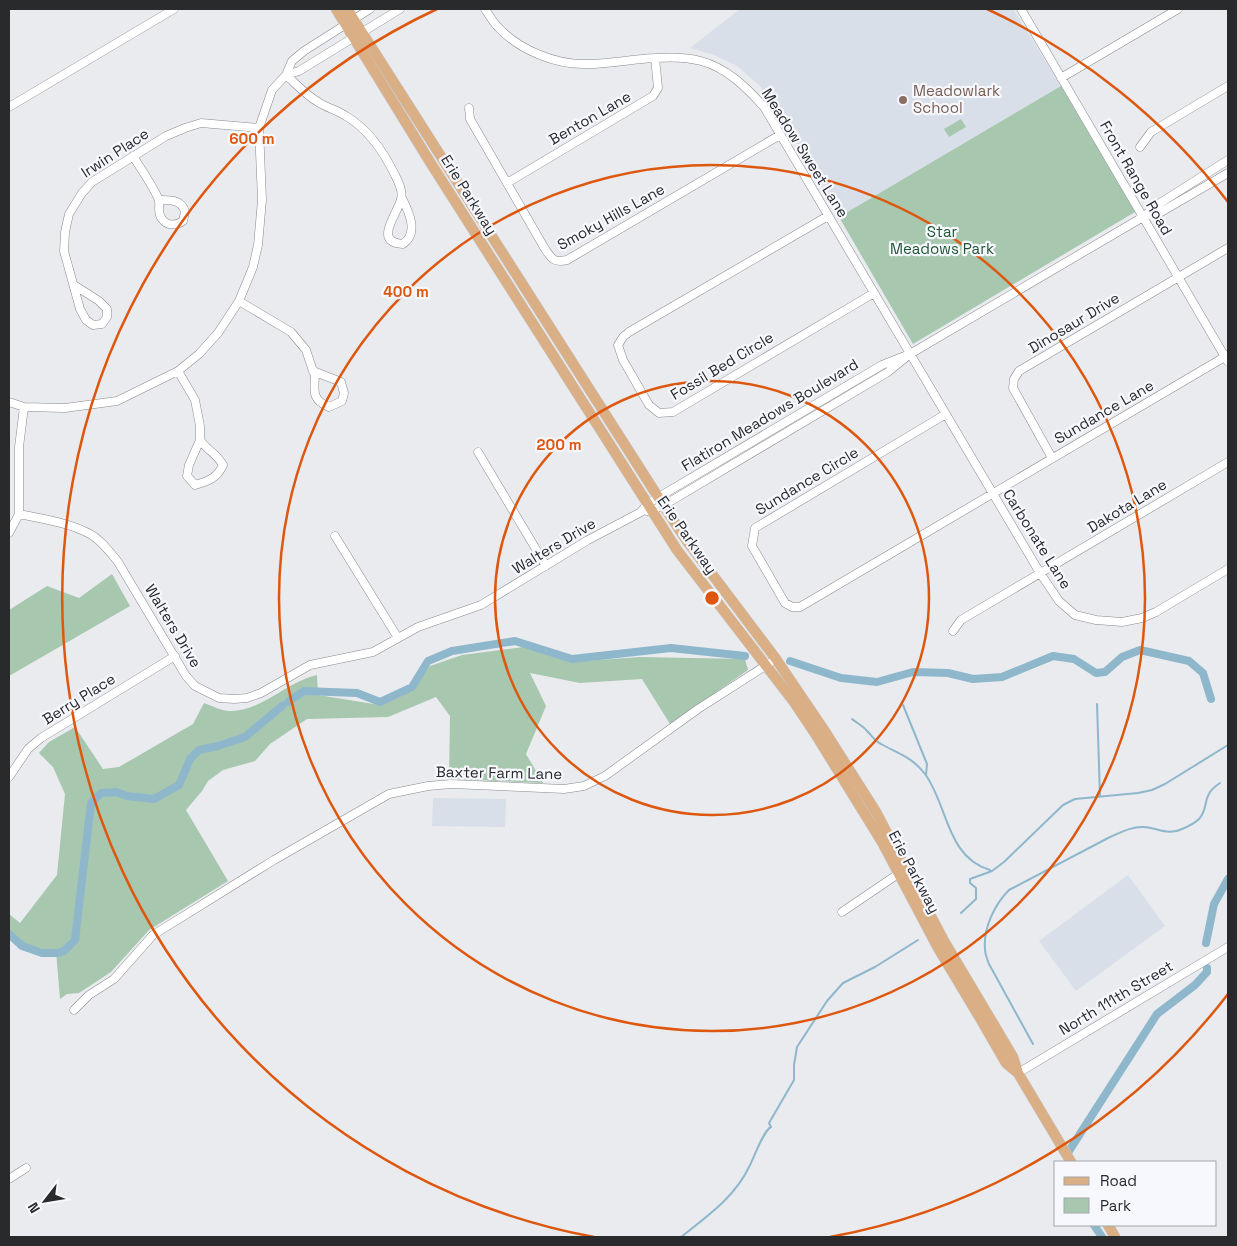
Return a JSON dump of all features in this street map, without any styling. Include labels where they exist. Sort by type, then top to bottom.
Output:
[{"type":"main road","name":"Erie Parkway","points":[[336,9],[350,22],[358,34],[687,541],[776,659],[824,730],[876,812],[944,941],[1013,1057],[1018,1073],[1070,1161]]},
{"type":"main road","name":"Erie Parkway","points":[[347,9],[350,22]]},
{"type":"main road","name":"Erie Parkway","points":[[358,34],[430,162],[646,509],[794,702],[816,735],[867,817],[938,948],[1006,1062],[1018,1073]]},
{"type":"main road","points":[[1109,1226],[1115,1237]]},
{"type":"street","points":[[9,107],[174,9]]},
{"type":"street","points":[[9,402],[24,407],[65,408],[117,401],[178,371],[200,354],[218,333],[239,301],[253,267],[258,245],[262,200],[259,128],[272,90],[286,75],[292,61],[304,51],[370,9]]},
{"type":"street","points":[[286,75],[299,71],[400,9]]},
{"type":"street","name":"Meadow Sweet Lane","points":[[484,9],[498,28],[540,56],[566,63],[587,64],[656,58],[686,58],[701,61],[728,73],[746,87],[764,108],[910,354]]},
{"type":"street","name":"Front Range Road","points":[[1021,9],[1227,358]]},
{"type":"street","points":[[1061,78],[1178,9]]},
{"type":"street","name":"Benton Lane","points":[[506,183],[653,96],[658,88],[656,58]]},
{"type":"street","points":[[286,75],[318,102],[346,116],[362,129],[391,165],[402,198],[408,209],[412,229],[410,238],[403,244],[392,241],[388,236],[387,230],[402,198]]},
{"type":"street","points":[[1140,147],[1151,132],[1228,86]]},
{"type":"street","name":"Smoky Hills Lane","points":[[469,108],[470,119],[506,183],[545,249],[552,258],[559,262],[567,260],[780,135]]},
{"type":"street","name":"Irwin Place","points":[[74,285],[99,301],[107,309],[107,317],[102,324],[93,325],[86,320],[80,309],[64,251],[65,232],[69,214],[76,200],[92,182],[166,136],[185,128],[201,124],[259,128]]},
{"type":"street","points":[[134,156],[159,200]]},
{"type":"street","name":"Flatiron Meadows Boulevard","points":[[646,509],[882,365],[910,354],[1143,216],[1228,160]]},
{"type":"street","name":"Flatiron Meadows Boulevard","points":[[1143,216],[1161,212],[1228,173]]},
{"type":"street","name":"Fossil Bed Circle","points":[[828,216],[623,337],[618,345],[619,352],[649,405],[659,413],[673,412],[874,293]]},
{"type":"street","name":"Dinosaur Drive","points":[[1052,458],[1013,388],[1014,378],[1019,371],[1228,248]]},
{"type":"street","points":[[239,301],[291,332],[306,350],[313,372],[314,395],[319,403],[330,408],[342,401],[344,393],[341,382],[313,372]]},
{"type":"street","name":"Carbonate Lane","points":[[910,354],[1040,573],[1059,601],[1075,615],[1096,620],[1122,622],[1142,618],[1156,612],[1228,569]]},
{"type":"street","name":"Sundance Lane","points":[[993,494],[1227,358]]},
{"type":"street","points":[[178,371],[195,400],[200,426],[200,440],[188,465],[187,476],[195,484],[208,482],[218,475],[223,465],[218,456],[205,447],[200,440]]},
{"type":"street","points":[[9,533],[18,514],[19,447],[24,407]]},
{"type":"street","name":"Sundance Circle","points":[[946,414],[754,528],[752,546],[785,603],[792,607],[800,607],[993,494]]},
{"type":"street","points":[[478,452],[546,566]]},
{"type":"street","name":"Dakota Lane","points":[[952,631],[961,620],[1228,462]]},
{"type":"street","name":"Walters Drive","points":[[18,514],[68,525],[92,535],[106,547],[118,562],[186,676],[195,686],[219,698],[234,699],[247,698],[261,693],[310,665],[373,652],[418,627],[481,604],[646,509]]},
{"type":"street","points":[[335,536],[398,638]]},
{"type":"street","name":"Berry Place","points":[[9,777],[28,749],[41,738],[175,656]]},
{"type":"street","name":"Baxter Farm Lane","points":[[74,1010],[89,995],[114,979],[153,935],[274,860],[389,794],[428,786],[451,784],[564,789],[584,786],[605,776],[698,709],[776,659]]},
{"type":"street","points":[[842,912],[898,874]]},
{"type":"street","name":"North 111th Street","points":[[1018,1073],[1228,947]]},
{"type":"street","points":[[9,1180],[26,1168]]},
{"type":"shaded area","name":"Meadowlark School","points":[[740,9],[1013,9],[1061,86],[839,217],[779,114],[760,86],[737,66],[714,55],[690,48]]},
{"type":"shaded area","points":[[433,798],[506,799],[505,827],[432,826]]},
{"type":"shaded area","points":[[1128,875],[1165,926],[1076,991],[1039,941]]},
{"type":"green space","name":"Star Meadows Park","points":[[1061,86],[1135,212],[913,344],[839,217]]},
{"type":"green space","points":[[961,119],[966,127],[949,137],[944,129]]},
{"type":"green space","points":[[112,574],[130,606],[9,676],[9,610],[47,586],[79,598]]},
{"type":"green space","points":[[524,647],[570,662],[640,657],[745,659],[748,670],[670,724],[642,679],[580,683],[530,673],[546,706],[526,754],[543,783],[449,779],[450,716],[436,697],[388,717],[307,719],[270,744],[255,761],[223,770],[208,781],[186,810],[228,881],[149,930],[111,972],[79,993],[67,994],[60,999],[56,951],[24,946],[9,932],[9,914],[20,923],[57,875],[65,794],[53,767],[39,753],[49,742],[75,727],[103,769],[119,767],[193,724],[204,703],[227,711],[241,710],[263,702],[295,683],[317,675],[318,695],[380,705],[410,689],[430,666],[462,655]]},
{"type":"waterway","points":[[288,702],[304,691],[357,693],[380,702],[412,687],[428,661],[452,651],[515,641],[572,659],[671,648],[745,656]]},
{"type":"waterway","points":[[790,661],[841,678],[877,682],[913,672],[948,673],[973,679],[1002,677],[1053,656],[1074,659],[1096,673],[1105,672],[1122,657],[1140,650],[1189,661],[1203,673],[1211,699]]},
{"type":"waterway","points":[[1097,704],[1100,796]]},
{"type":"waterway","points":[[903,705],[927,764],[926,775]]},
{"type":"waterway","points":[[9,934],[22,946],[42,953],[64,951],[75,940],[91,803],[101,793],[116,792],[127,796],[154,799],[179,785],[190,759],[199,750],[245,737],[282,706]]},
{"type":"waterway","points":[[852,719],[879,743],[905,756],[920,768],[933,786],[956,842],[965,854],[976,863],[990,870]]},
{"type":"waterway","points":[[961,913],[976,899],[976,888],[970,883],[970,879],[992,871],[1004,862],[1063,805],[1075,799],[1152,790],[1228,745]]},
{"type":"waterway","points":[[1033,1044],[989,964],[985,951],[988,925],[999,902],[1009,890],[1122,832],[1140,827],[1172,832],[1191,825],[1202,815],[1207,797],[1220,783]]},
{"type":"waterway","points":[[1206,943],[1214,904],[1228,879]]},
{"type":"waterway","points":[[681,1237],[719,1206],[743,1178],[762,1139],[771,1127],[769,1123],[794,1080],[797,1047],[827,1001],[843,983],[875,967],[918,940]]},
{"type":"waterway","points":[[1069,1151],[1157,1014],[1195,985],[1207,972],[1207,968]]},
{"type":"waterway","points":[[1095,1226],[1102,1237]]},
{"type":"place","name":"Meadowlark School","points":[[903,100]]}]
